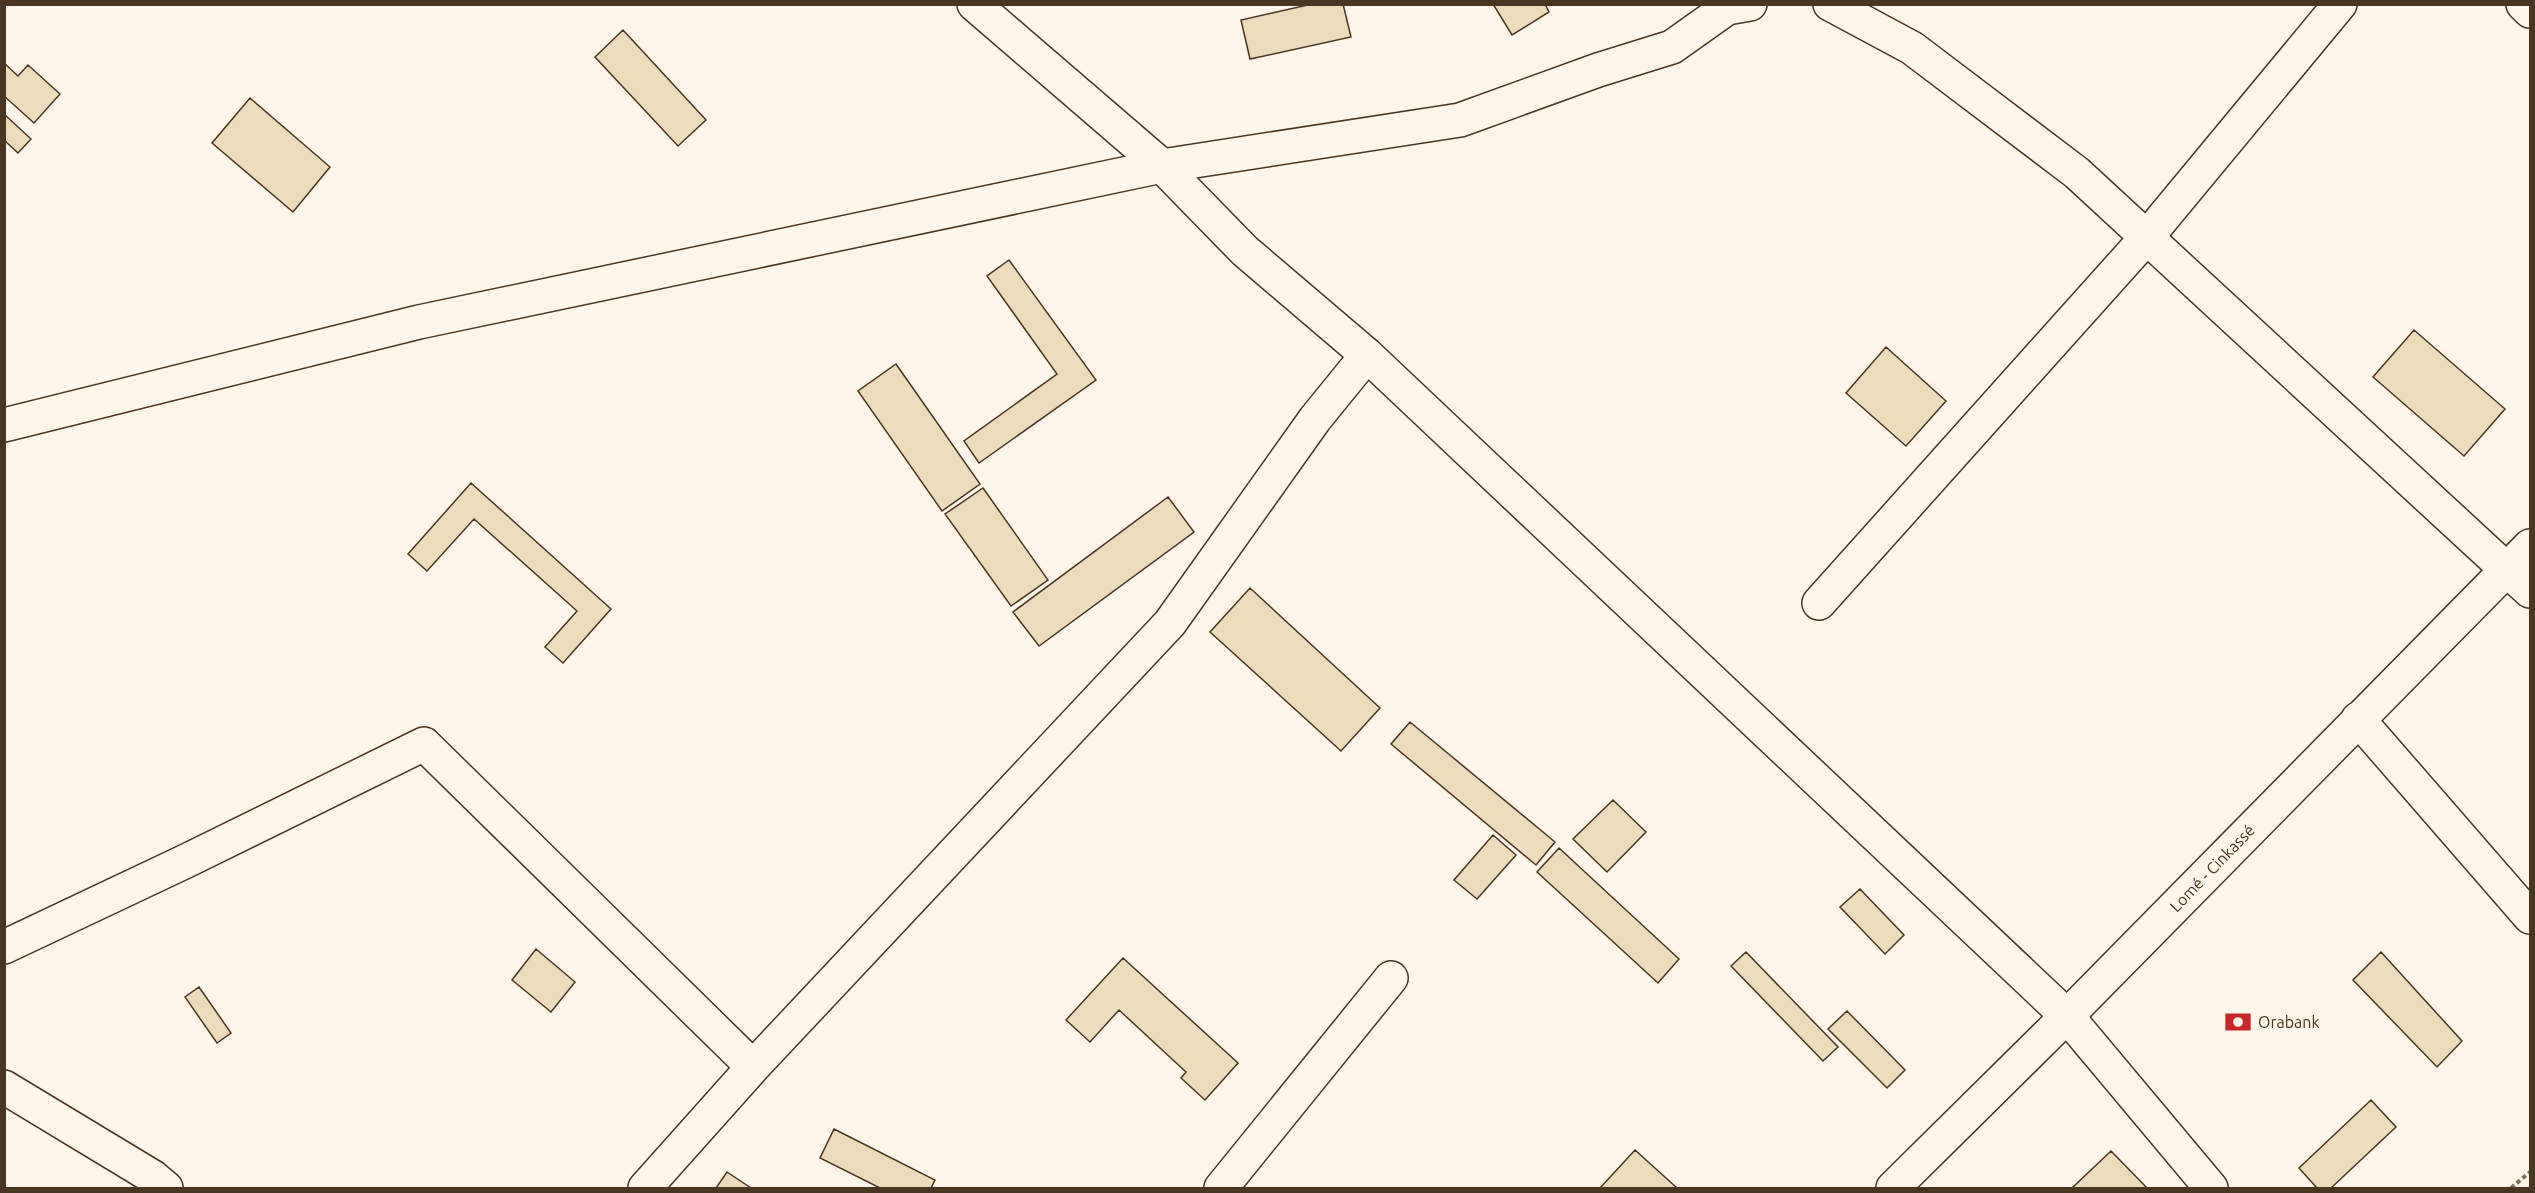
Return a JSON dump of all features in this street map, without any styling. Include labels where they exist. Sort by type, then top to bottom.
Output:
[{"type":"main road","points":[[974,4],[1162,166],[1245,251],[1367,355],[2067,1016],[2211,1188]]},
{"type":"main road","points":[[4,425],[419,322],[1162,166],[1460,120],[1598,70],[1672,47],[1727,8],[1750,4]]},
{"type":"main road","points":[[1830,4],[1912,48],[2077,173],[2519,580]]},
{"type":"main road","points":[[1819,603],[2146,237],[2340,4]]},
{"type":"main road","points":[[2523,4],[2530,11]]},
{"type":"main road","points":[[645,1188],[753,1067],[1170,623],[1315,419],[1367,355]]},
{"type":"main road","name":"Lomé - Cinkassé","points":[[1893,1188],[2067,1016],[2358,719],[2519,580],[2530,546]]},
{"type":"main road","points":[[2358,719],[2530,917]]},
{"type":"main road","points":[[4,947],[184,862],[424,744],[753,1067]]},
{"type":"main road","points":[[1221,1188],[1392,978]]},
{"type":"main road","points":[[4,1087],[153,1177],[165,1188]]},
{"type":"path","points":[[2511,1188],[2530,1172]]},
{"type":"building","points":[[1312,4],[1343,4],[1351,37],[1250,59],[1241,20]]},
{"type":"building","points":[[1493,4],[1545,4],[1549,12],[1512,35]]},
{"type":"building","points":[[623,30],[706,120],[678,146],[595,57]]},
{"type":"building","points":[[4,63],[18,76],[28,65],[60,94],[34,123],[4,96]]},
{"type":"building","points":[[250,98],[330,167],[293,212],[212,143]]},
{"type":"building","points":[[4,114],[31,139],[18,153],[4,140]]},
{"type":"building","points":[[1009,260],[1096,380],[979,463],[964,441],[1057,374],[987,276]]},
{"type":"building","points":[[2414,330],[2505,409],[2464,456],[2373,377]]},
{"type":"building","points":[[1886,347],[1946,401],[1906,446],[1846,393]]},
{"type":"building","points":[[896,364],[980,484],[942,511],[858,391]]},
{"type":"building","points":[[471,483],[611,609],[563,663],[545,647],[577,611],[474,519],[427,571],[408,554]]},
{"type":"building","points":[[983,488],[1048,580],[1011,606],[945,514]]},
{"type":"building","points":[[1168,497],[1194,532],[1039,646],[1013,612]]},
{"type":"building","points":[[1250,588],[1380,708],[1341,751],[1210,632]]},
{"type":"building","points":[[1410,722],[1555,842],[1536,865],[1391,744]]},
{"type":"building","points":[[1613,800],[1646,832],[1607,872],[1573,839]]},
{"type":"building","points":[[1493,835],[1516,855],[1477,899],[1454,880]]},
{"type":"building","points":[[1559,848],[1679,959],[1658,983],[1537,872]]},
{"type":"building","points":[[1860,889],[1904,935],[1885,954],[1840,907]]},
{"type":"building","points":[[536,949],[575,982],[551,1012],[512,980]]},
{"type":"building","points":[[1746,952],[1838,1047],[1823,1061],[1731,966]]},
{"type":"building","points":[[2381,952],[2462,1041],[2437,1067],[2353,980]]},
{"type":"building","points":[[1123,958],[1238,1063],[1205,1100],[1181,1078],[1186,1072],[1119,1010],[1090,1042],[1066,1020]]},
{"type":"building","points":[[199,987],[231,1033],[217,1043],[185,997]]},
{"type":"building","points":[[1847,1011],[1905,1070],[1887,1088],[1828,1029]]},
{"type":"building","points":[[2371,1100],[2396,1127],[2331,1188],[2317,1188],[2299,1168]]},
{"type":"building","points":[[834,1129],[935,1180],[931,1188],[880,1188],[820,1158]]},
{"type":"building","points":[[1635,1150],[1677,1188],[1600,1188]]},
{"type":"building","points":[[2111,1151],[2147,1188],[2072,1188]]},
{"type":"building","points":[[727,1172],[751,1188],[716,1188]]},
{"type":"place","name":"Orabank","points":[[2238,1022]]}]
